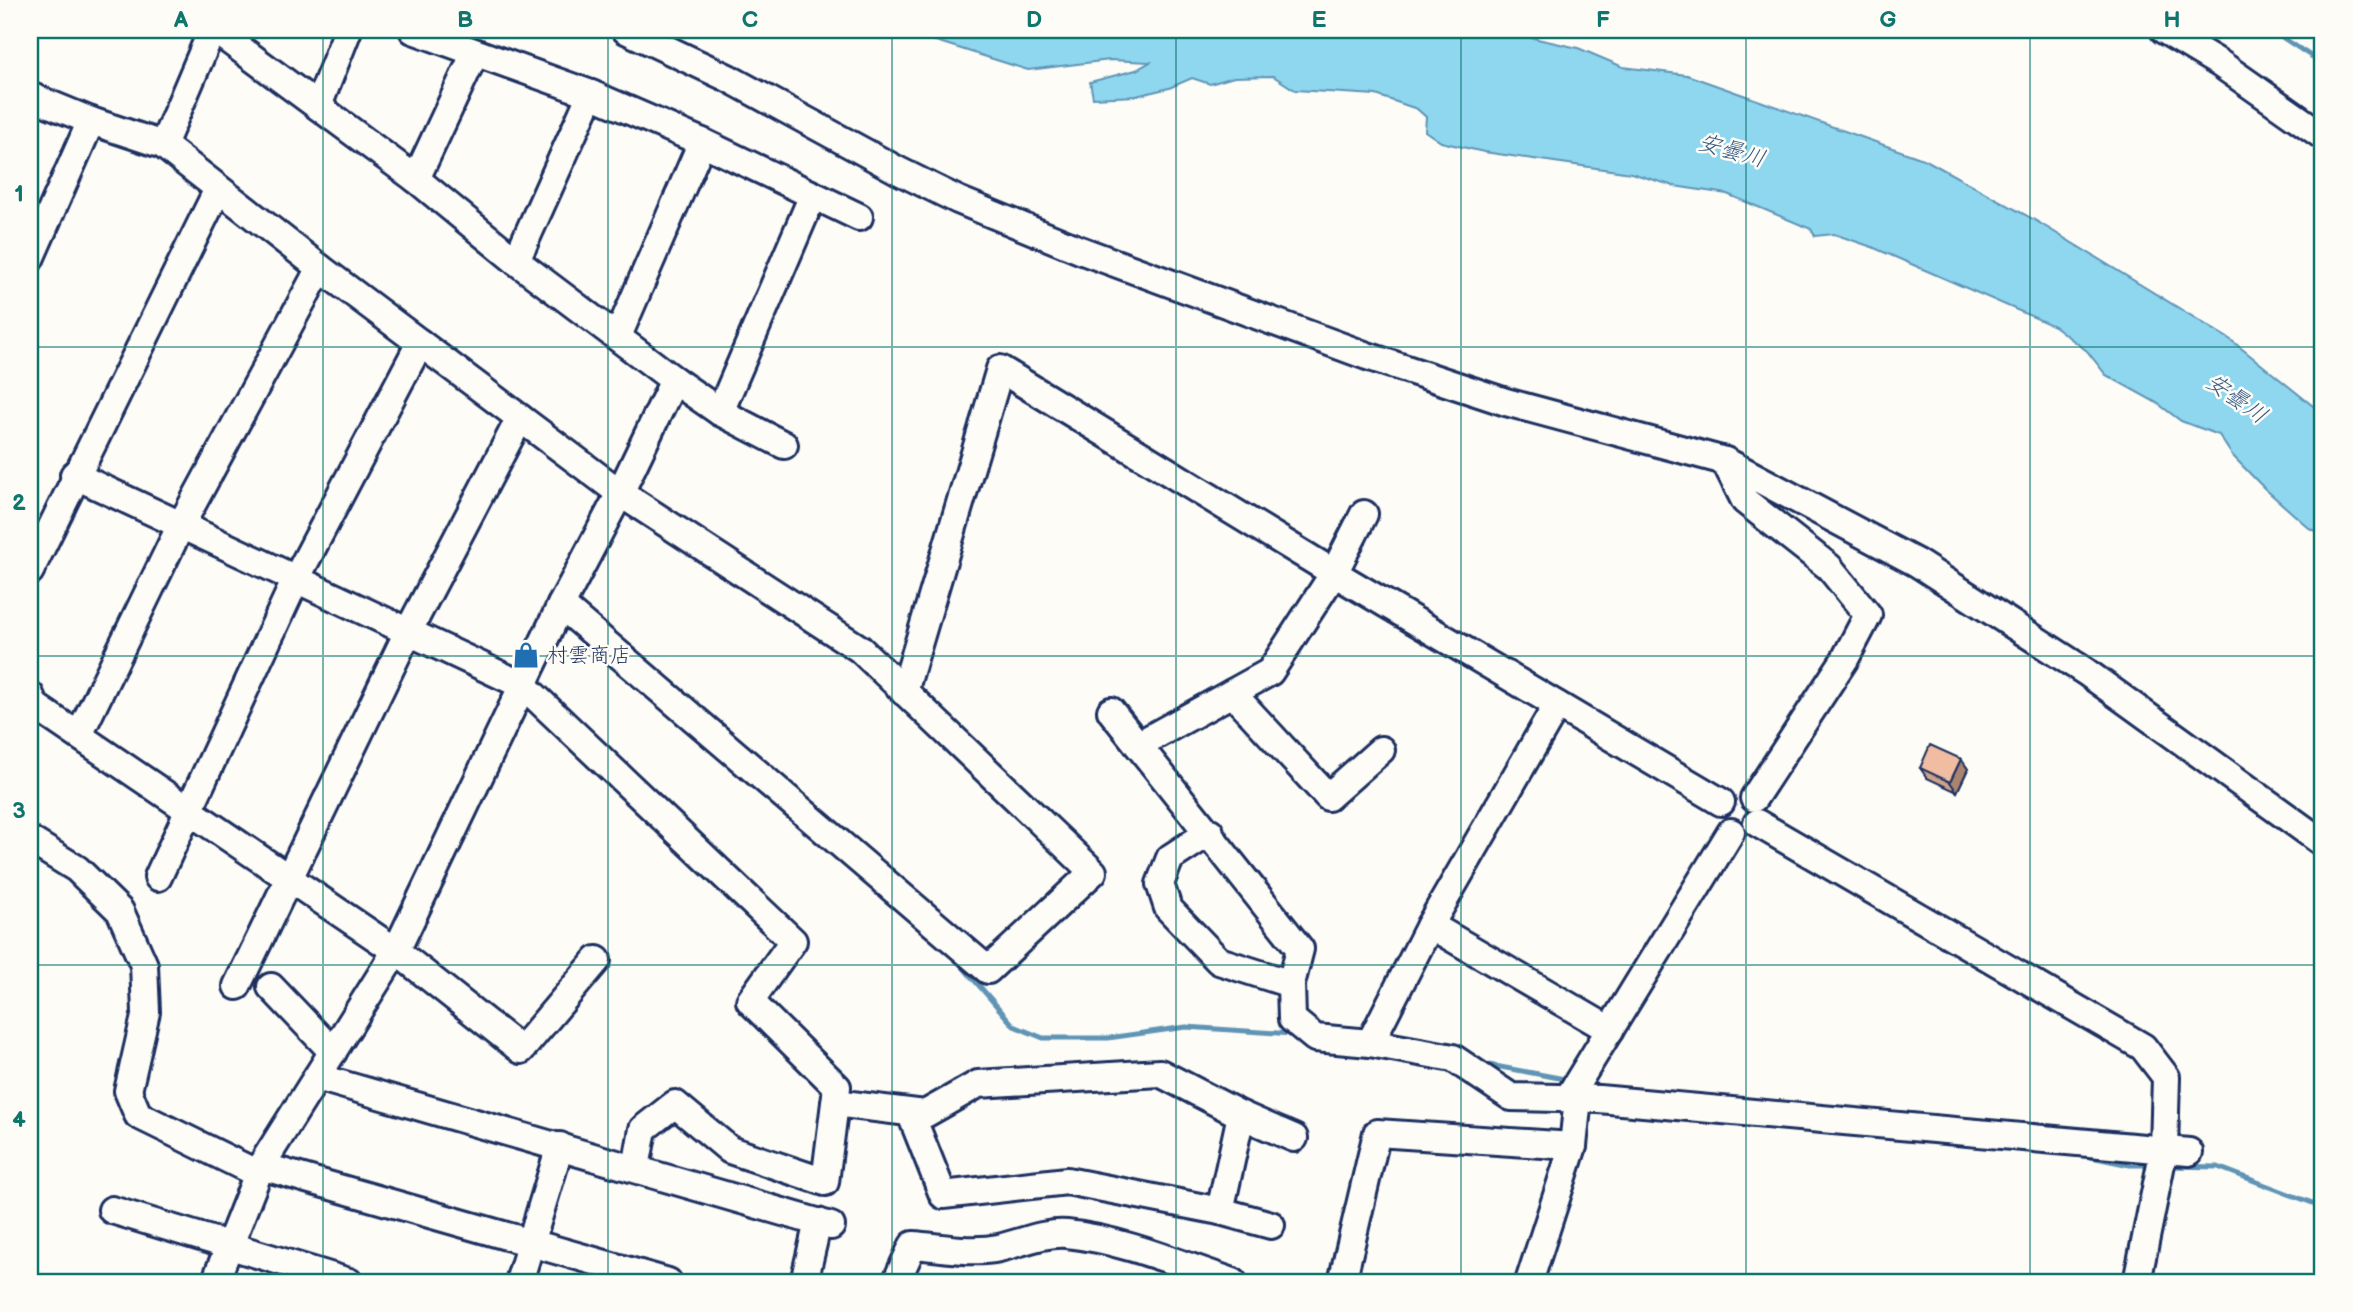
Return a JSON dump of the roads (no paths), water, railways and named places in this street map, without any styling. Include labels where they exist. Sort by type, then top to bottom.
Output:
[{"type":"street","points":[[163,145],[214,30],[416,179],[516,261],[674,380],[720,412],[784,445]]},
{"type":"street","points":[[318,106],[348,30]]},
{"type":"street","points":[[413,30],[591,94],[702,142],[859,217]]},
{"type":"street","points":[[626,30],[728,78],[899,172],[958,200],[1080,250],[1367,356],[1506,402],[1725,461],[1917,563],[2086,672],[2323,843]]},
{"type":"street","points":[[2164,30],[2218,63],[2323,135]]},
{"type":"street","points":[[416,179],[475,53]]},
{"type":"street","points":[[516,261],[591,94]]},
{"type":"street","points":[[30,96],[91,121],[163,145],[320,268],[620,493],[860,649],[1093,872],[988,970],[561,605]]},
{"type":"street","points":[[30,259],[91,121]]},
{"type":"street","points":[[618,336],[702,142]]},
{"type":"street","points":[[30,571],[74,475],[218,189]]},
{"type":"street","points":[[720,412],[813,195]]},
{"type":"street","points":[[79,736],[181,525],[320,268]]},
{"type":"street","points":[[158,877],[296,579],[420,343]]},
{"type":"street","points":[[904,692],[1000,369],[1334,573],[1721,802]]},
{"type":"street","points":[[215,1282],[259,1170],[396,951],[561,605],[620,493],[674,380]]},
{"type":"street","points":[[237,986],[408,632],[520,418]]},
{"type":"street","points":[[1721,802],[1721,822],[1731,832],[1743,833],[1868,615],[1829,567],[1745,501],[1725,461]]},
{"type":"street","points":[[74,475],[523,686],[793,941],[750,1001],[838,1087],[825,1182],[730,1150],[675,1104],[643,1129],[636,1168]]},
{"type":"street","points":[[1138,745],[1270,672],[1334,573],[1364,514]]},
{"type":"street","points":[[1232,693],[1328,797],[1381,750]]},
{"type":"street","points":[[30,695],[35,706],[396,951],[520,1050],[597,960]]},
{"type":"street","points":[[1370,1043],[1430,925],[1557,705]]},
{"type":"street","points":[[1111,711],[1210,832],[1300,949],[1291,984],[1292,1018],[1315,1038],[1370,1043],[1453,1058],[1511,1097],[1573,1098],[2176,1150]]},
{"type":"street","points":[[1721,802],[1737,792],[1755,811],[2143,1047],[2166,1077],[2176,1150],[2137,1282]]},
{"type":"street","points":[[1210,832],[1170,858],[1160,884],[1168,908],[1219,961],[1291,984]]},
{"type":"street","points":[[1529,1282],[1573,1146],[1573,1098],[1610,1030],[1731,832]]},
{"type":"street","points":[[30,840],[77,869],[120,911],[144,965],[146,1012],[128,1091],[138,1115],[259,1170],[668,1282]]},
{"type":"street","points":[[1430,925],[1610,1030]]},
{"type":"street","points":[[271,988],[333,1052]]},
{"type":"street","points":[[835,1103],[925,1114],[978,1084],[1160,1073],[1241,1115],[1294,1138]]},
{"type":"street","points":[[317,1077],[825,1224],[804,1282]]},
{"type":"street","points":[[910,1112],[943,1195],[1068,1181],[1220,1211],[1271,1225]]},
{"type":"street","points":[[1220,1211],[1241,1115]]},
{"type":"street","points":[[1342,1282],[1377,1133],[1573,1146]]},
{"type":"street","points":[[519,1282],[560,1146]]},
{"type":"street","points":[[112,1210],[349,1282]]},
{"type":"street","points":[[896,1282],[913,1245],[957,1250],[997,1249],[1040,1236],[1065,1234],[1147,1252],[1233,1282]]},
{"type":"water","name":"安曇川","points":[[901,30],[1497,30],[1578,48],[1623,67],[1687,75],[1926,160],[2033,219],[2231,340],[2323,414],[2323,535],[2309,528],[2264,488],[2232,455],[2219,435],[2181,421],[2157,403],[2106,375],[2087,351],[2054,326],[1872,247],[1834,234],[1815,236],[1811,229],[1727,194],[1674,186],[1631,173],[1484,152],[1441,142],[1425,131],[1426,117],[1417,109],[1376,95],[1295,90],[1273,76],[1234,77],[1210,84],[1192,78],[1169,88],[1136,96],[1093,98],[1090,82],[1136,70],[1150,62],[1110,60],[1028,70]]},
{"type":"waterway","points":[[2271,30],[2323,64]]},
{"type":"waterway","points":[[956,959],[1014,1026],[1043,1038],[1108,1038],[1186,1027],[1293,1034]]},
{"type":"waterway","points":[[1479,1063],[1570,1080]]},
{"type":"waterway","points":[[1586,1083],[1607,1087]]},
{"type":"waterway","points":[[2081,1155],[2130,1165],[2154,1165]]},
{"type":"waterway","points":[[2168,1166],[2218,1167],[2323,1207]]},
{"type":"place","name":"村雲商店","points":[[526,655]]}]
